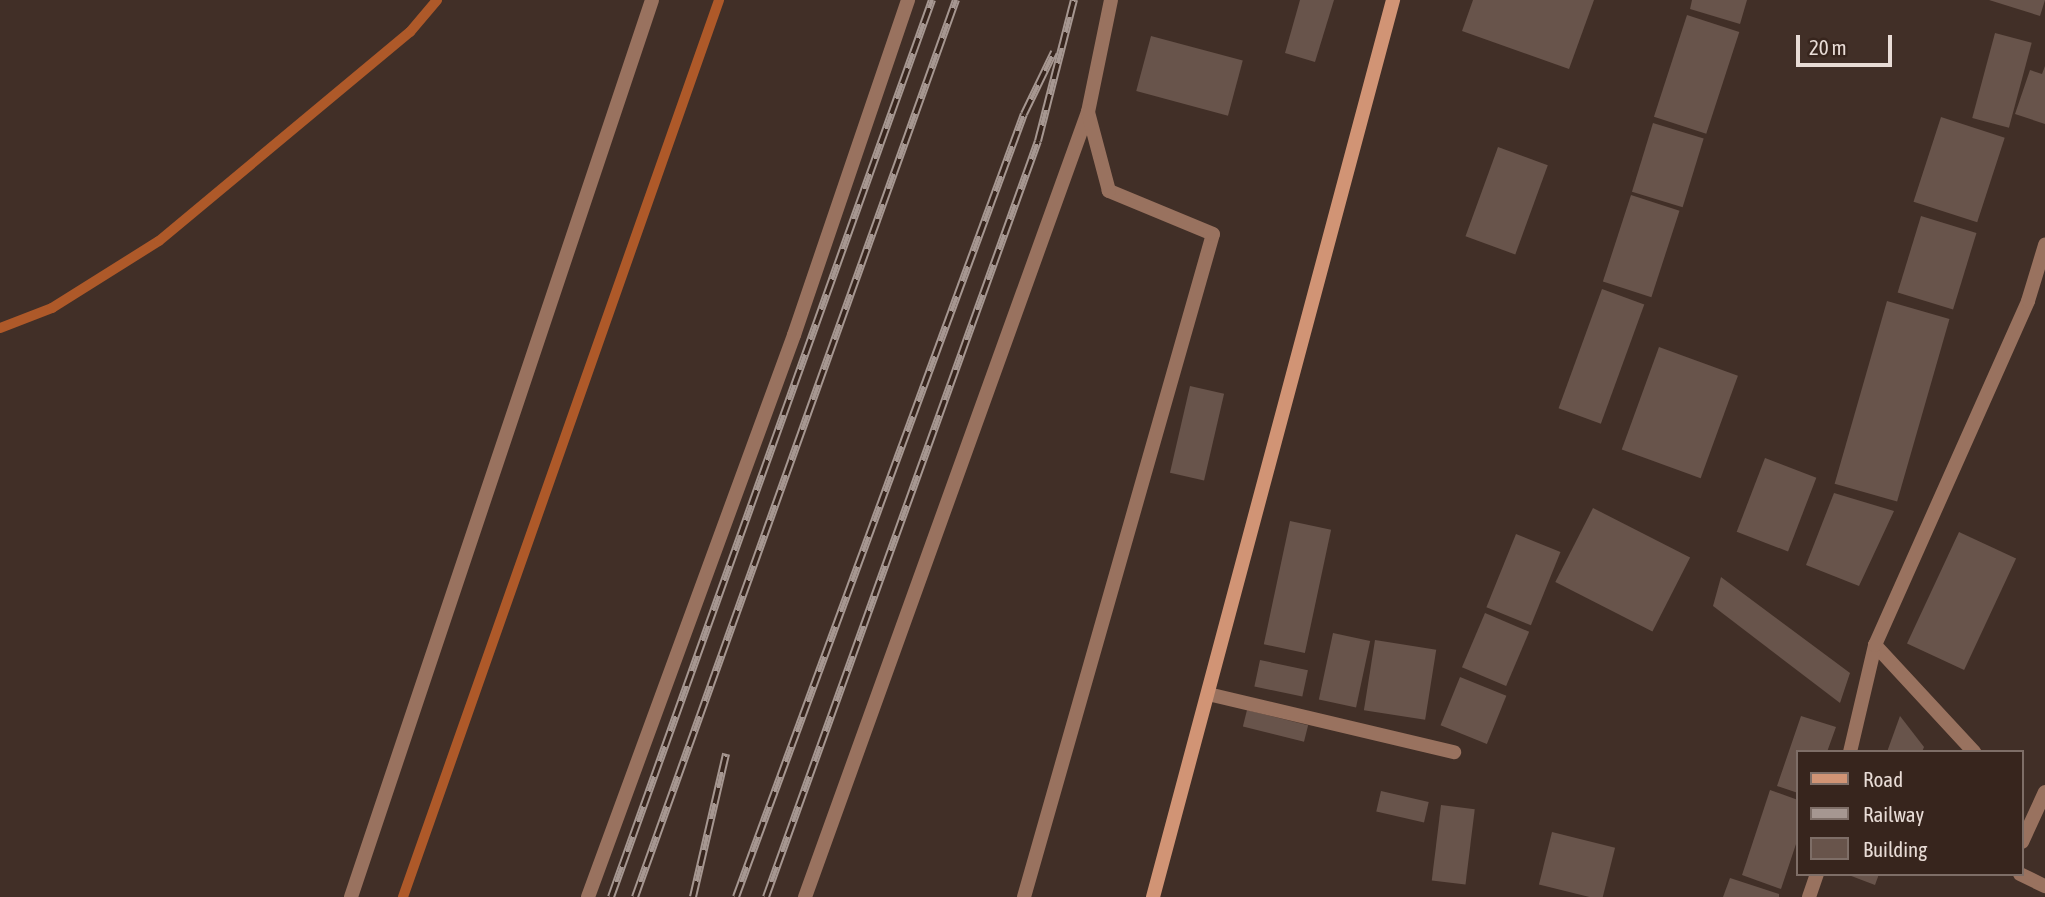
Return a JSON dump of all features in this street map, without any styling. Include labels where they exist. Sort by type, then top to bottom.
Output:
[{"type":"main road","points":[[1153,897],[1393,0]]},
{"type":"street","points":[[351,897],[652,0]]},
{"type":"street","points":[[588,897],[794,335],[908,0]]},
{"type":"street","points":[[805,897],[1088,113],[1111,0]]},
{"type":"street","points":[[1024,897],[1213,234],[1109,191],[1088,113]]},
{"type":"street","points":[[1850,750],[1875,645],[2028,301],[2045,245]]},
{"type":"street","points":[[1875,645],[1972,750]]},
{"type":"street","points":[[1208,694],[1454,752]]},
{"type":"street","points":[[2024,838],[2045,792]]},
{"type":"street","points":[[2024,806],[2034,817]]},
{"type":"street","points":[[1809,897],[1815,876]]},
{"type":"street","points":[[2024,876],[2045,886]]},
{"type":"building","points":[[1300,0],[1334,0],[1315,62],[1285,53]]},
{"type":"building","points":[[1473,0],[1594,0],[1569,69],[1462,31]]},
{"type":"building","points":[[1692,0],[1747,0],[1740,24],[1690,9]]},
{"type":"building","points":[[1989,0],[2045,0],[2040,16]]},
{"type":"building","points":[[1687,15],[1739,32],[1706,134],[1654,117]]},
{"type":"building","points":[[1995,33],[2032,43],[2009,128],[1972,118]]},
{"type":"building","points":[[1151,36],[1243,61],[1228,116],[1136,91]]},
{"type":"building","points":[[2045,66],[2045,124],[2015,114],[2030,70],[2042,74]]},
{"type":"building","points":[[1941,117],[2005,138],[1977,222],[1913,202]]},
{"type":"building","points":[[1653,123],[1704,138],[1683,207],[1632,192]]},
{"type":"building","points":[[1498,147],[1548,165],[1515,254],[1466,236]]},
{"type":"building","points":[[1631,195],[1680,211],[1651,297],[1603,282]]},
{"type":"building","points":[[1921,216],[1976,233],[1953,309],[1898,293]]},
{"type":"building","points":[[1602,289],[1644,304],[1601,424],[1559,408]]},
{"type":"building","points":[[1887,301],[1949,319],[1897,502],[1835,484]]},
{"type":"building","points":[[1659,347],[1738,376],[1701,478],[1622,449]]},
{"type":"building","points":[[1190,386],[1224,394],[1204,481],[1170,473]]},
{"type":"building","points":[[1765,458],[1816,478],[1788,551],[1737,532]]},
{"type":"building","points":[[1834,493],[1894,511],[1859,586],[1806,565]]},
{"type":"building","points":[[1593,508],[1690,557],[1652,631],[1555,582]]},
{"type":"building","points":[[1290,521],[1331,530],[1305,653],[1264,644]]},
{"type":"building","points":[[1959,532],[2016,559],[1964,670],[1907,643]]},
{"type":"building","points":[[1516,534],[1561,552],[1531,625],[1486,607]]},
{"type":"building","points":[[1721,577],[1850,673],[1840,703],[1713,606]]},
{"type":"building","points":[[1485,613],[1529,632],[1506,686],[1462,667]]},
{"type":"building","points":[[1333,633],[1370,641],[1356,707],[1319,700]]},
{"type":"building","points":[[1375,640],[1436,650],[1425,720],[1364,710]]},
{"type":"building","points":[[1260,660],[1308,670],[1302,697],[1254,686]]},
{"type":"building","points":[[1460,677],[1506,696],[1487,744],[1441,725]]},
{"type":"building","points":[[1247,710],[1308,725],[1304,742],[1243,726]]},
{"type":"building","points":[[1801,716],[1836,727],[1828,750],[1797,750],[1797,793],[1777,786]]},
{"type":"building","points":[[1900,716],[1924,747],[1923,750],[1888,750]]},
{"type":"building","points":[[1770,790],[1797,800],[1797,841],[1781,889],[1742,875]]},
{"type":"building","points":[[1381,791],[1429,802],[1424,822],[1376,811]]},
{"type":"building","points":[[1441,805],[1475,809],[1465,885],[1432,880]]},
{"type":"building","points":[[1552,832],[1615,848],[1603,897],[1589,897],[1539,884]]},
{"type":"building","points":[[1851,876],[1878,876],[1875,885]]},
{"type":"building","points":[[1730,878],[1779,894],[1779,897],[1723,897]]},
{"type":"waterway","points":[[0,328],[52,308],[159,241],[410,32],[437,0]]},
{"type":"waterway","points":[[403,897],[719,0]]},
{"type":"railway","points":[[611,897],[932,0]]},
{"type":"railway","points":[[635,897],[956,0]]},
{"type":"railway","points":[[766,897],[1038,141],[1074,0]]},
{"type":"railway","points":[[736,897],[1024,114],[1054,52]]},
{"type":"railway","points":[[693,897],[726,754]]}]
